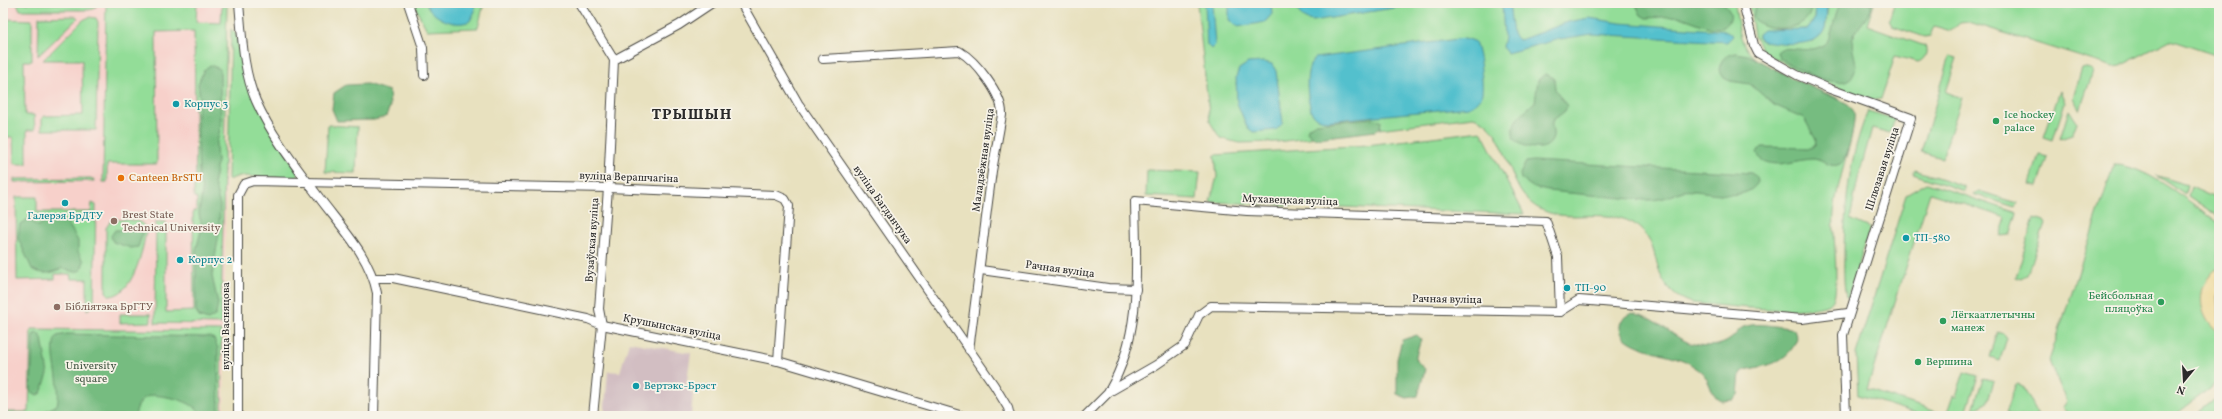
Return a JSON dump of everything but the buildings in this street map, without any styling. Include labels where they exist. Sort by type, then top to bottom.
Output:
[{"type":"street","points":[[239,3],[246,68],[256,101],[277,139],[361,253],[374,278],[377,293],[374,416]]},
{"type":"street","points":[[408,3],[423,48],[424,75]]},
{"type":"street","points":[[579,3],[614,60],[679,25],[712,3]]},
{"type":"street","name":"вуліца Багданчука","points":[[741,3],[798,103],[969,350],[1008,408],[1010,416]]},
{"type":"street","name":"Шлюзавая вуліца","points":[[1743,3],[1754,46],[1758,53],[1797,75],[1830,89],[1911,118],[1848,313],[1843,335],[1846,416]]},
{"type":"street","name":"Маладзёжная вуліца","points":[[823,59],[959,52],[966,55],[977,67],[1000,97],[1003,106],[1002,115],[992,171],[981,270],[969,350]]},
{"type":"street","name":"Вузаўская вуліца","points":[[593,416],[602,325],[599,309],[608,188],[614,60]]},
{"type":"street","name":"вуліца Васняцова","points":[[238,416],[237,326],[239,191],[244,184],[253,181],[308,183]]},
{"type":"street","name":"вуліца Верашчагіна","points":[[308,183],[608,188],[776,195],[784,199],[789,206],[778,361]]},
{"type":"street","name":"Мухавецкая вуліца","points":[[1109,392],[1121,372],[1128,351],[1134,319],[1136,289],[1135,201],[1247,212],[1546,221],[1558,257],[1560,312]]},
{"type":"street","name":"Рачная вуліца","points":[[981,270],[1108,288],[1136,289]]},
{"type":"street","name":"Крушынская вуліца","points":[[374,278],[393,278],[588,319],[602,325],[778,361],[963,416]]},
{"type":"street","points":[[1560,312],[1579,300],[1802,319],[1848,313]]},
{"type":"street","name":"Рачная вуліца","points":[[1085,416],[1109,392],[1184,346],[1200,315],[1211,306],[1560,312]]},
{"type":"shaded area","name":"Brest State Technical University","points":[[6,3],[227,3],[224,416],[3,416],[3,13],[6,13]]},
{"type":"shaded area","points":[[629,342],[691,353],[686,387],[693,394],[691,416],[604,416],[608,371],[620,372]]},
{"type":"green space","points":[[17,3],[98,3],[94,9],[88,10],[20,10]]},
{"type":"green space","points":[[106,3],[197,3],[196,22],[221,23],[222,3],[227,3],[221,324],[155,323],[156,222],[166,222],[166,312],[194,311],[193,211],[197,211],[197,198],[194,197],[194,185],[196,185],[194,31],[156,32],[157,164],[107,164],[107,182],[103,182]]},
{"type":"green space","points":[[413,3],[484,3],[478,28],[427,30]]},
{"type":"green space","points":[[1197,3],[1735,3],[1741,37],[1746,48],[1752,55],[1760,62],[1780,74],[1839,99],[1847,104],[1854,112],[1851,137],[1838,188],[1834,213],[1836,283],[1833,300],[1825,306],[1810,309],[1790,310],[1743,308],[1691,303],[1676,296],[1667,286],[1661,275],[1650,241],[1643,231],[1633,223],[1619,218],[1605,216],[1562,215],[1549,213],[1536,207],[1524,196],[1518,187],[1504,151],[1492,129],[1484,122],[1473,117],[1277,142],[1239,143],[1220,138],[1210,122]]},
{"type":"green space","points":[[1635,3],[1723,3],[1729,9],[1730,19],[1722,28],[1711,28],[1678,16],[1646,18],[1641,15]]},
{"type":"green space","points":[[1749,3],[1815,3],[1814,20],[1807,29],[1758,34],[1758,38],[1762,41],[1814,41],[1826,24],[1828,3],[1874,3],[1867,25],[1925,46],[1926,53],[1924,58],[1918,62],[1895,56],[1881,99],[1873,100],[1802,74],[1762,51],[1754,36]]},
{"type":"green space","points":[[1755,3],[1811,3],[1810,12],[1806,20],[1798,25],[1788,28],[1778,28],[1767,27],[1759,23],[1753,17]]},
{"type":"green space","points":[[1841,3],[1872,3],[1867,17],[1853,38],[1852,46],[1856,67],[1850,79],[1842,82],[1819,78],[1796,68],[1779,58],[1777,52],[1781,49],[1812,49],[1820,47],[1826,43],[1832,31],[1835,17]]},
{"type":"green space","points":[[1891,3],[2219,3],[2219,43],[2215,55],[2170,40],[2120,66],[2113,67],[1969,22],[1960,23],[1951,31],[1934,26],[1930,36],[1925,37],[1892,26],[1889,20],[1894,4]]},
{"type":"green space","points":[[76,16],[78,18],[38,56],[39,17]]},
{"type":"green space","points":[[89,17],[96,18],[98,22],[96,130],[42,130],[42,118],[45,116],[83,115],[82,60],[43,60],[83,20]]},
{"type":"green space","points":[[3,19],[32,20],[32,61],[24,61],[25,115],[34,115],[35,130],[27,130],[27,164],[14,164],[13,137],[5,137],[3,125]]},
{"type":"green space","points":[[231,29],[236,34],[245,77],[299,175],[296,178],[239,176],[228,180]]},
{"type":"green space","points":[[1735,53],[1748,55],[1849,105],[1854,112],[1854,123],[1851,140],[1846,155],[1840,164],[1830,165],[1814,159],[1807,159],[1773,164],[1760,159],[1757,152],[1762,147],[1810,148],[1815,146],[1816,140],[1804,118],[1774,105],[1750,84],[1730,81],[1724,78],[1719,70],[1721,63],[1726,56]]},
{"type":"green space","points":[[1950,56],[1957,58],[1946,92],[1962,98],[1942,158],[1921,152]]},
{"type":"green space","points":[[210,65],[220,69],[221,125],[216,146],[217,161],[214,183],[220,205],[219,233],[212,276],[218,303],[216,315],[208,320],[199,317],[196,311],[196,250],[202,227],[199,214],[202,191],[199,177],[197,114],[200,98],[198,84],[204,70]]},
{"type":"green space","points":[[2082,69],[2091,69],[2093,72],[2080,110],[2073,98]]},
{"type":"green space","points":[[1545,74],[1554,78],[1555,89],[1567,106],[1565,111],[1552,121],[1553,137],[1551,143],[1541,148],[1529,147],[1514,139],[1513,127],[1518,118],[1535,102],[1538,80]]},
{"type":"green space","points":[[367,84],[389,91],[390,106],[386,117],[374,120],[337,121],[332,109],[334,93],[346,85]]},
{"type":"green space","points":[[2060,91],[2065,102],[2053,140],[2044,137]]},
{"type":"green space","points":[[2069,110],[2077,122],[2072,135],[2060,139]]},
{"type":"green space","points":[[1868,111],[1895,119],[1890,133],[1872,128],[1858,179],[1850,219],[1870,228],[1848,297],[1846,297],[1844,280],[1844,252],[1849,180],[1856,145]]},
{"type":"green space","points":[[1373,118],[1381,121],[1380,128],[1376,131],[1317,138],[1312,137],[1307,131],[1309,127],[1316,123]]},
{"type":"green space","points":[[328,125],[358,127],[356,173],[325,172]]},
{"type":"green space","points":[[1481,131],[1524,214],[1210,202],[1217,177],[1215,155],[1367,145]]},
{"type":"green space","points":[[2039,155],[2048,157],[2038,186],[2030,184]]},
{"type":"green space","points":[[1533,161],[1751,173],[1757,177],[1758,182],[1752,189],[1734,195],[1683,191],[1654,200],[1644,200],[1548,191],[1534,188],[1521,179],[1520,174],[1526,162]]},
{"type":"green space","points":[[2114,165],[2126,166],[2154,178],[2183,196],[2219,223],[2219,381],[2174,416],[2074,416],[2068,414],[2062,407],[2066,401],[2049,361]]},
{"type":"green space","points":[[1147,170],[1200,172],[1197,199],[1146,196]]},
{"type":"green space","points":[[1915,170],[1964,186],[1964,191],[1913,174]]},
{"type":"green space","points":[[2156,175],[2187,185],[2185,194]]},
{"type":"green space","points":[[91,178],[95,181],[14,182],[14,179]]},
{"type":"green space","points":[[1927,183],[2017,213],[2010,235],[2000,236],[2006,218],[1930,193],[1867,389],[1946,415],[1953,395],[1956,396],[1964,372],[1978,376],[1966,413],[1961,416],[1924,416],[1858,395],[1856,354],[1906,195]]},
{"type":"green space","points":[[2191,187],[2219,200],[2219,217],[2188,196]]},
{"type":"green space","points":[[1979,191],[2017,203],[2015,207],[1973,194]]},
{"type":"green space","points":[[16,197],[37,197],[37,212],[91,212],[92,203],[96,205],[94,305],[87,310],[87,279],[71,279],[70,274],[55,274],[55,279],[17,280]]},
{"type":"green space","points":[[2034,218],[2043,221],[2045,224],[2028,275],[2022,279],[2016,277]]},
{"type":"green space","points":[[28,219],[38,226],[50,219],[61,220],[68,223],[78,241],[78,252],[84,261],[81,270],[75,272],[62,268],[54,272],[47,273],[32,269],[18,238],[20,224]]},
{"type":"green space","points":[[114,220],[138,221],[142,223],[146,231],[136,270],[131,280],[118,294],[110,296],[106,292],[106,228],[110,222]]},
{"type":"green space","points":[[135,226],[140,228],[143,233],[138,247],[131,248],[113,242],[111,236],[115,230],[126,230]]},
{"type":"green space","points":[[1632,313],[1651,319],[1674,335],[1689,343],[1698,345],[1713,346],[1722,344],[1731,339],[1743,327],[1757,324],[1790,328],[1794,330],[1797,339],[1793,347],[1782,358],[1768,365],[1744,370],[1740,373],[1738,395],[1733,400],[1721,401],[1714,394],[1703,373],[1690,364],[1673,356],[1643,348],[1626,339],[1621,333],[1621,321]]},
{"type":"green space","points":[[120,314],[151,314],[151,322],[120,323]]},
{"type":"green space","name":"University square","points":[[31,329],[221,331],[222,416],[3,416],[3,412],[29,412]]},
{"type":"green space","points":[[1998,332],[2004,334],[2007,338],[2000,360],[1990,357]]},
{"type":"green space","points":[[38,333],[42,338],[48,374],[41,393],[37,395],[31,391],[33,337],[34,334]]},
{"type":"green space","name":"University square","points":[[67,334],[210,337],[214,339],[218,348],[219,416],[202,416],[193,406],[180,400],[153,395],[140,402],[135,416],[36,416],[57,405],[58,388],[54,358],[54,341],[57,336]]},
{"type":"green space","points":[[1417,335],[1421,339],[1415,359],[1425,369],[1418,396],[1407,398],[1397,394],[1397,359],[1402,340]]},
{"type":"green space","points":[[1983,378],[1994,381],[1987,403],[1973,410]]},
{"type":"green space","points":[[2018,384],[2023,386],[2039,416],[2014,416],[2006,413],[2015,386]]},
{"type":"green space","points":[[2219,396],[2219,416],[2194,416]]},
{"type":"sand","points":[[2219,267],[2217,298],[2219,333],[2211,326],[2206,318],[2201,300],[2202,291],[2206,282],[2211,274]]},
{"type":"water","points":[[426,3],[474,3],[475,11],[470,21],[464,23],[451,22],[433,13]]},
{"type":"water","points":[[1205,3],[1212,3],[1215,45],[1211,49],[1207,45]]},
{"type":"water","points":[[1229,3],[1271,3],[1272,14],[1265,22],[1238,27],[1229,20]]},
{"type":"water","points":[[1297,3],[1424,3],[1313,21],[1301,16]]},
{"type":"water","points":[[1502,3],[1509,3],[1513,34],[1520,40],[1568,22],[1589,18],[1620,23],[1727,31],[1733,36],[1727,42],[1592,34],[1560,39],[1507,53],[1502,47],[1504,37]]},
{"type":"water","points":[[1815,3],[1828,3],[1825,28],[1821,35],[1815,40],[1798,44],[1788,44],[1762,41],[1758,38],[1758,34],[1763,30],[1807,29],[1814,20]]},
{"type":"water","points":[[1465,38],[1474,41],[1476,45],[1482,77],[1481,97],[1478,102],[1469,107],[1326,121],[1315,117],[1312,113],[1307,77],[1311,63],[1315,58]]},
{"type":"water","points":[[1264,62],[1272,64],[1276,71],[1283,123],[1276,130],[1253,132],[1247,127],[1237,103],[1236,77],[1239,69],[1248,63]]},
{"type":"place","name":"Корпус 3","points":[[176,104]]},
{"type":"place","name":"Ice hockey palace","points":[[1996,121]]},
{"type":"place","name":"Canteen BrSTU","points":[[121,178]]},
{"type":"place","name":"Галерэя БрДТУ","points":[[65,203]]},
{"type":"place","name":"Brest State Technical University","points":[[114,221]]},
{"type":"place","name":"ТП-580","points":[[1906,238]]},
{"type":"place","name":"Корпус 2","points":[[180,260]]},
{"type":"place","name":"ТП-90","points":[[1567,288]]},
{"type":"place","name":"Бейсбольная пляцоўка","points":[[2161,302]]},
{"type":"place","name":"Бібліятэка БрГТУ","points":[[57,307]]},
{"type":"place","name":"Лёгкаатлетычны манеж","points":[[1943,321]]},
{"type":"place","name":"Вершина","points":[[1918,362]]},
{"type":"place","name":"Вертэкс-Брэст","points":[[636,386]]},
{"type":"district","name":"ТРЫШЫН","points":[[692,115]]}]
